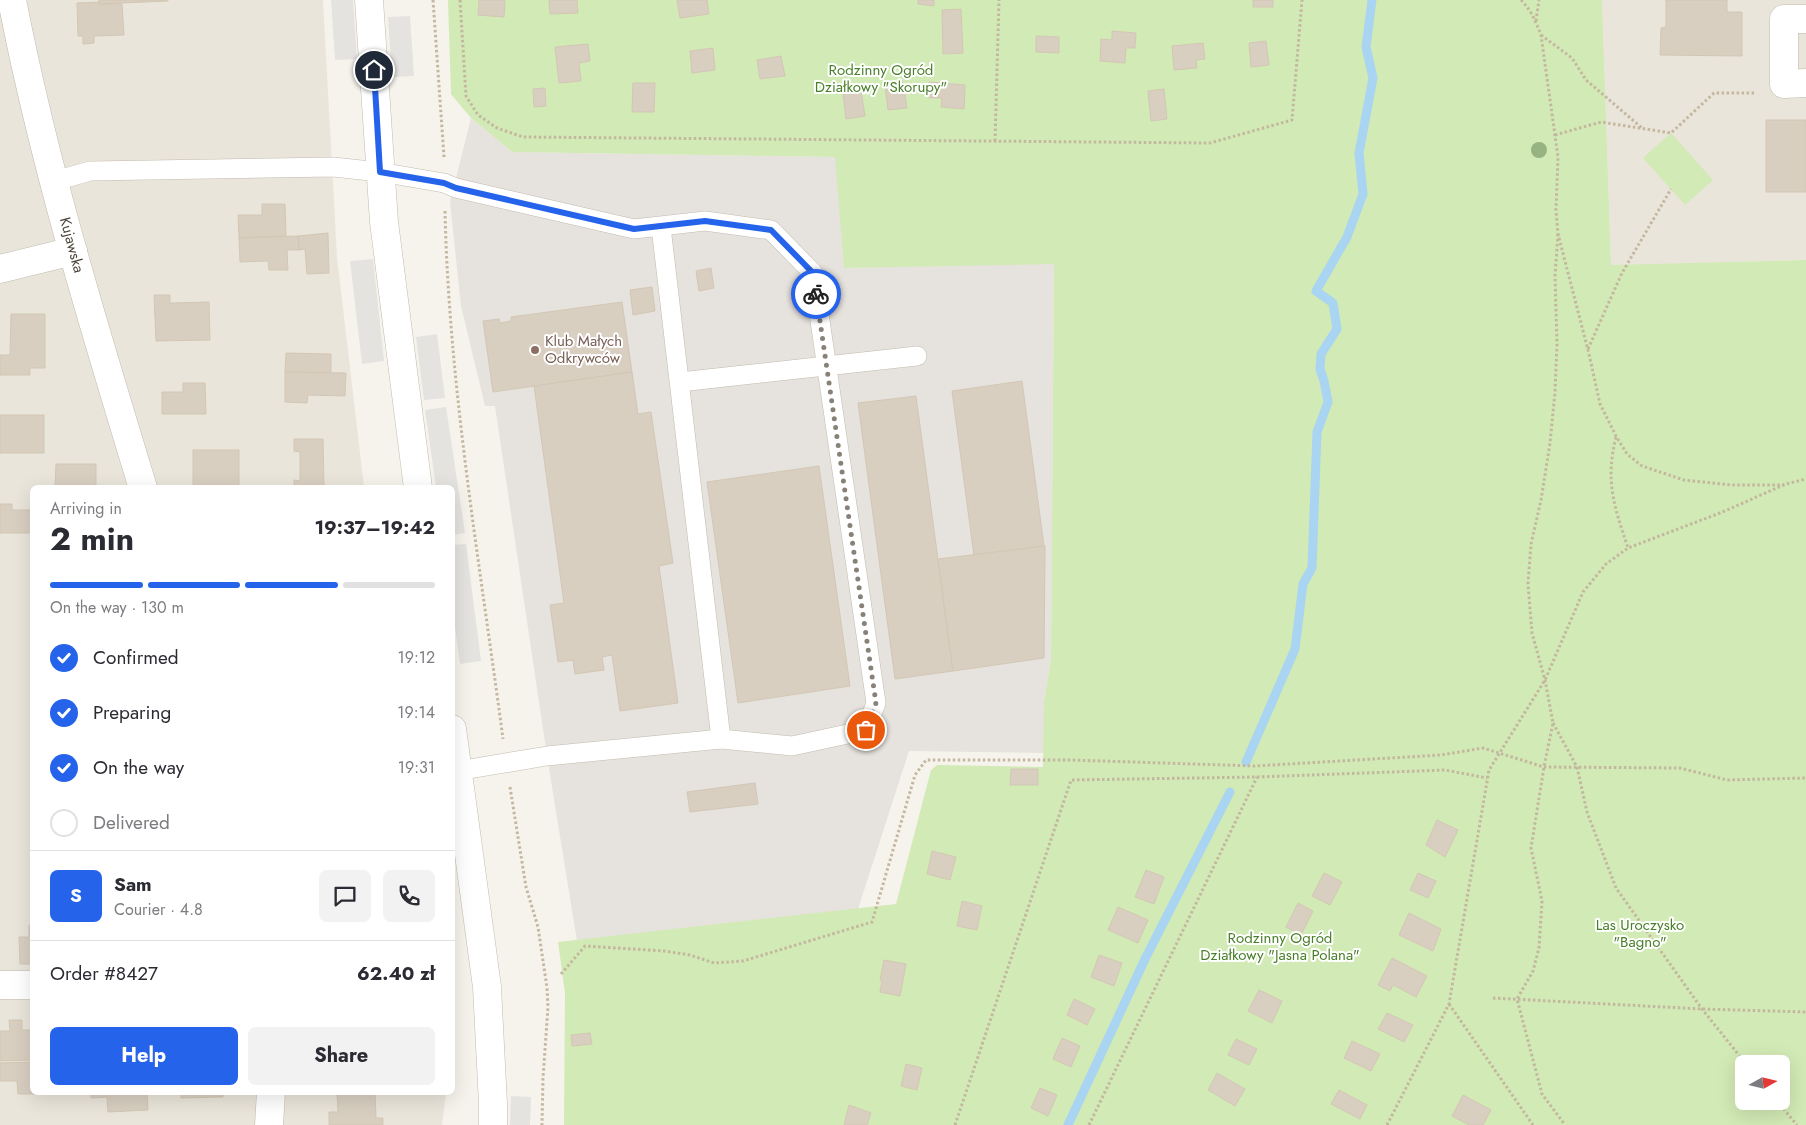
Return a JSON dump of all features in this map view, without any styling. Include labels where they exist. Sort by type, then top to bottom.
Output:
[{"type":"street","name":"Kujawska","points":[[12,0],[54,181],[142,485]]},
{"type":"street","points":[[369,0],[385,231],[418,485]]},
{"type":"street","points":[[1795,84],[1784,19],[1806,19]]},
{"type":"street","points":[[0,269],[73,251]]},
{"type":"street","points":[[455,754],[487,987],[494,1104],[493,1125]]},
{"type":"street","points":[[0,985],[30,985]]},
{"type":"street","points":[[269,1125],[271,1095]]},
{"type":"lane","points":[[54,181],[90,171],[334,167],[380,172],[444,183],[456,188],[634,229],[705,221],[771,230],[813,273],[876,703],[866,730],[792,746],[721,739],[547,756],[457,771]]},
{"type":"lane","points":[[661,227],[721,739]]},
{"type":"lane","points":[[680,382],[917,356]]},
{"type":"path","points":[[433,0],[442,123],[450,322],[457,397],[526,887],[538,927],[546,977],[548,1007],[542,1125]]},
{"type":"path","points":[[460,0],[466,96],[478,115],[497,128],[523,137],[1210,143],[1292,120],[1302,0]]},
{"type":"path","points":[[995,141],[999,0]]},
{"type":"path","points":[[1521,0],[1528,7],[1541,35],[1558,157],[1555,392],[1550,443],[1541,500],[1531,544],[1528,584],[1532,633],[1546,680],[1553,723],[1577,767],[1587,812],[1616,888],[1702,1009],[1739,1055]]},
{"type":"path","points":[[1536,22],[1539,0]]},
{"type":"path","points":[[1541,35],[1572,58],[1586,80],[1643,129]]},
{"type":"path","points":[[1555,136],[1601,122],[1671,133],[1714,93],[1776,93],[1795,84]]},
{"type":"path","points":[[1588,350],[1622,273],[1671,190]]},
{"type":"path","points":[[1558,234],[1600,404],[1627,454],[1642,466],[1684,480],[1731,485],[1786,484]]},
{"type":"path","points":[[1616,436],[1611,457],[1610,486],[1628,548]]},
{"type":"path","points":[[1387,1125],[1449,1004],[1489,770],[1546,680],[1583,592],[1606,564],[1628,548],[1720,513],[1786,484],[1806,479]]},
{"type":"path","points":[[1553,723],[1531,848],[1542,901],[1539,948],[1533,970],[1517,999],[1542,1094],[1565,1125]]},
{"type":"path","points":[[561,974],[585,946],[664,951],[690,955],[714,963],[743,961],[872,922],[915,775],[926,760],[1071,760],[1255,766],[1441,756],[1483,748],[1544,767],[1680,768],[1727,780],[1806,778]]},
{"type":"path","points":[[955,1125],[1071,780],[1257,777],[1445,770],[1487,778]]},
{"type":"path","points":[[1090,1125],[1257,777]]},
{"type":"path","points":[[1493,998],[1702,1009],[1806,1012]]},
{"type":"path","points":[[1449,1004],[1533,1125]]},
{"type":"path","points":[[1784,1110],[1796,1125]]},
{"type":"shaded area","points":[[0,0],[323,0],[337,257],[364,485],[30,485],[30,1095],[446,1095],[442,1125],[0,1125]]},
{"type":"shaded area","points":[[331,0],[353,0],[357,59],[335,60]]},
{"type":"shaded area","points":[[1602,0],[1806,0],[1806,260],[1611,266]]},
{"type":"shaded area","points":[[410,16],[414,76],[392,77],[388,17]]},
{"type":"shaded area","points":[[471,118],[512,152],[836,157],[844,268],[1054,263],[1051,658],[1044,702],[1044,753],[909,751],[858,909],[577,941],[547,756],[495,406],[485,406],[461,306],[450,202]]},
{"type":"shaded area","points":[[373,259],[384,361],[362,364],[350,261]]},
{"type":"shaded area","points":[[437,334],[445,398],[424,400],[416,337]]},
{"type":"shaded area","points":[[446,407],[465,533],[455,535],[455,485],[436,485],[425,410]]},
{"type":"shaded area","points":[[466,544],[481,661],[460,664],[455,628],[455,545]]},
{"type":"shaded area","points":[[511,1096],[531,1097],[530,1125],[510,1125]]},
{"type":"green space","points":[[448,0],[1602,0],[1611,265],[1806,260],[1806,1125],[564,1125],[565,993],[558,942],[896,904],[931,770],[937,765],[1043,767],[1044,702],[1051,658],[1054,264],[844,268],[835,157],[512,152],[471,118],[451,94]]},
{"type":"green space","points":[[1671,133],[1713,180],[1685,205],[1643,158]]},
{"type":"building","points":[[99,0],[168,0],[168,1],[99,4]]},
{"type":"building","points":[[479,0],[505,0],[504,17],[478,15]]},
{"type":"building","points":[[549,0],[577,0],[578,13],[550,14]]},
{"type":"building","points":[[677,0],[707,0],[709,14],[680,18]]},
{"type":"building","points":[[918,0],[934,0],[934,6],[918,4]]},
{"type":"building","points":[[1253,0],[1273,0],[1273,7],[1253,7]]},
{"type":"building","points":[[1666,0],[1727,0],[1727,12],[1742,12],[1742,56],[1660,55],[1661,28],[1666,27]]},
{"type":"building","points":[[99,2],[99,4],[122,4],[124,35],[94,36],[94,43],[83,44],[83,36],[78,36],[77,3]]},
{"type":"building","points":[[961,9],[963,53],[943,54],[942,10]]},
{"type":"building","points":[[1112,31],[1136,33],[1135,48],[1126,48],[1125,63],[1100,61],[1101,39],[1112,40]]},
{"type":"building","points":[[1036,36],[1059,37],[1059,53],[1036,52]]},
{"type":"building","points":[[1266,41],[1269,65],[1251,67],[1249,43]]},
{"type":"building","points":[[1203,43],[1205,59],[1196,60],[1197,68],[1174,70],[1172,46]]},
{"type":"building","points":[[588,44],[590,61],[579,63],[581,81],[559,83],[555,47]]},
{"type":"building","points":[[713,48],[715,70],[692,73],[690,51]]},
{"type":"building","points":[[781,56],[785,76],[760,79],[757,60]]},
{"type":"building","points":[[903,82],[907,108],[888,110],[885,85]]},
{"type":"building","points":[[929,82],[965,85],[964,109],[941,107],[942,98],[929,98]]},
{"type":"building","points":[[633,83],[655,83],[654,112],[632,112]]},
{"type":"building","points":[[545,88],[546,106],[534,107],[533,89]]},
{"type":"building","points":[[1164,89],[1167,119],[1151,121],[1148,91]]},
{"type":"building","points":[[861,91],[865,116],[846,119],[843,94]]},
{"type":"building","points":[[1766,120],[1806,120],[1806,192],[1766,192]]},
{"type":"building","points":[[262,204],[285,204],[286,236],[239,238],[238,215],[262,215]]},
{"type":"building","points":[[328,233],[329,273],[307,274],[305,249],[299,250],[298,236]]},
{"type":"building","points":[[298,236],[299,250],[287,250],[288,270],[269,270],[268,261],[240,262],[239,238]]},
{"type":"building","points":[[711,268],[714,288],[699,291],[696,271]]},
{"type":"building","points":[[652,287],[655,311],[633,315],[630,290]]},
{"type":"building","points":[[154,295],[170,295],[170,303],[209,302],[210,340],[156,341]]},
{"type":"building","points":[[622,302],[632,372],[493,392],[483,321],[499,319],[500,323],[511,321],[511,317]]},
{"type":"building","points":[[11,314],[45,314],[45,368],[30,368],[30,375],[0,375],[0,355],[10,355]]},
{"type":"building","points":[[286,353],[331,354],[331,373],[285,372]]},
{"type":"building","points":[[285,372],[346,373],[345,396],[308,395],[307,403],[285,402]]},
{"type":"building","points":[[632,372],[638,414],[651,412],[673,563],[659,566],[678,703],[620,711],[612,655],[602,657],[604,670],[575,674],[573,660],[558,662],[550,605],[564,603],[534,386]]},
{"type":"building","points":[[1022,381],[1044,546],[974,556],[952,391]]},
{"type":"building","points":[[183,383],[205,383],[206,414],[162,414],[162,392],[183,392]]},
{"type":"building","points":[[916,396],[953,671],[895,679],[858,403]]},
{"type":"building","points":[[0,415],[44,415],[44,453],[0,453]]},
{"type":"building","points":[[294,439],[323,439],[324,485],[294,485],[294,480],[300,481],[300,452],[294,451]]},
{"type":"building","points":[[193,450],[239,450],[239,485],[193,485]]},
{"type":"building","points":[[56,464],[96,464],[96,485],[55,485]]},
{"type":"building","points":[[819,466],[850,686],[738,703],[707,482]]},
{"type":"building","points":[[0,504],[12,504],[12,510],[30,510],[30,533],[0,533]]},
{"type":"building","points":[[1045,546],[1044,658],[953,671],[938,559]]},
{"type":"building","points":[[1011,769],[1038,769],[1038,785],[1010,785]]},
{"type":"building","points":[[755,783],[758,804],[690,812],[687,792]]},
{"type":"building","points":[[1437,820],[1458,830],[1445,857],[1426,845]]},
{"type":"building","points":[[932,851],[956,857],[950,880],[927,874]]},
{"type":"building","points":[[1146,870],[1164,877],[1154,904],[1135,897]]},
{"type":"building","points":[[1324,873],[1342,882],[1330,905],[1312,896]]},
{"type":"building","points":[[1418,873],[1436,881],[1428,898],[1410,890]]},
{"type":"building","points":[[962,901],[982,906],[977,930],[957,926]]},
{"type":"building","points":[[1298,903],[1313,911],[1301,935],[1286,927]]},
{"type":"building","points":[[1118,907],[1148,920],[1138,943],[1108,930]]},
{"type":"building","points":[[1409,913],[1441,929],[1433,951],[1399,935]]},
{"type":"building","points":[[30,925],[30,964],[20,964],[19,937],[29,937]]},
{"type":"building","points":[[1099,955],[1122,963],[1114,986],[1091,977]]},
{"type":"building","points":[[1392,958],[1427,976],[1416,997],[1393,985],[1390,991],[1378,985]]},
{"type":"building","points":[[884,960],[906,964],[900,996],[880,992]]},
{"type":"building","points":[[1259,990],[1282,1001],[1272,1023],[1248,1011]]},
{"type":"building","points":[[1074,999],[1095,1009],[1087,1025],[1067,1015]]},
{"type":"building","points":[[1387,1013],[1413,1025],[1404,1042],[1378,1029]]},
{"type":"building","points":[[9,1020],[22,1020],[22,1030],[30,1030],[30,1060],[0,1061],[0,1031],[10,1031]]},
{"type":"building","points":[[590,1033],[592,1044],[572,1046],[571,1035]]},
{"type":"building","points":[[1062,1038],[1080,1046],[1071,1067],[1053,1059]]},
{"type":"building","points":[[1236,1039],[1257,1049],[1249,1065],[1228,1055]]},
{"type":"building","points":[[1352,1041],[1380,1054],[1371,1071],[1344,1058]]},
{"type":"building","points":[[30,1062],[30,1094],[18,1094],[17,1081],[0,1081],[0,1063]]},
{"type":"building","points":[[906,1064],[922,1068],[917,1090],[901,1086]]},
{"type":"building","points":[[1217,1073],[1245,1089],[1235,1106],[1208,1090]]},
{"type":"building","points":[[1040,1088],[1057,1095],[1048,1116],[1031,1108]]},
{"type":"building","points":[[1339,1090],[1367,1105],[1360,1119],[1331,1104]]},
{"type":"building","points":[[91,1095],[147,1095],[148,1110],[108,1112],[107,1097],[91,1098]]},
{"type":"building","points":[[181,1095],[223,1095],[223,1097],[181,1098]]},
{"type":"building","points":[[337,1095],[375,1095],[376,1118],[383,1118],[383,1125],[329,1125],[329,1112],[338,1112]]},
{"type":"building","points":[[1463,1095],[1491,1110],[1483,1125],[1469,1125],[1452,1116]]},
{"type":"building","points":[[849,1105],[871,1113],[867,1125],[844,1125]]},
{"type":"waterway","points":[[1246,762],[1295,649],[1303,584],[1312,568],[1317,432],[1328,402],[1320,369],[1321,354],[1337,329],[1333,303],[1316,291],[1347,237],[1363,194],[1359,153],[1373,78],[1366,47],[1372,0]]},
{"type":"waterway","points":[[1068,1125],[1145,959],[1230,792]]},
{"type":"way so far","points":[[816,294],[876,703],[866,730]]},
{"type":"place","name":"Klub Małych Odkrywców","points":[[535,350]]},
{"type":"route","points":[[374,70],[380,172],[444,183],[456,188],[634,229],[705,221],[771,230],[813,273],[816,294]]},
{"type":"park label","name":"Rodzinny Ogród Działkowy \"Skorupy\"","points":[[881,78]]},
{"type":"park label","name":"Las Uroczysko \"Bagno\"","points":[[1640,934]]},
{"type":"park label","name":"Rodzinny Ogród Działkowy \"Jasna Polana\"","points":[[1280,946]]}]
